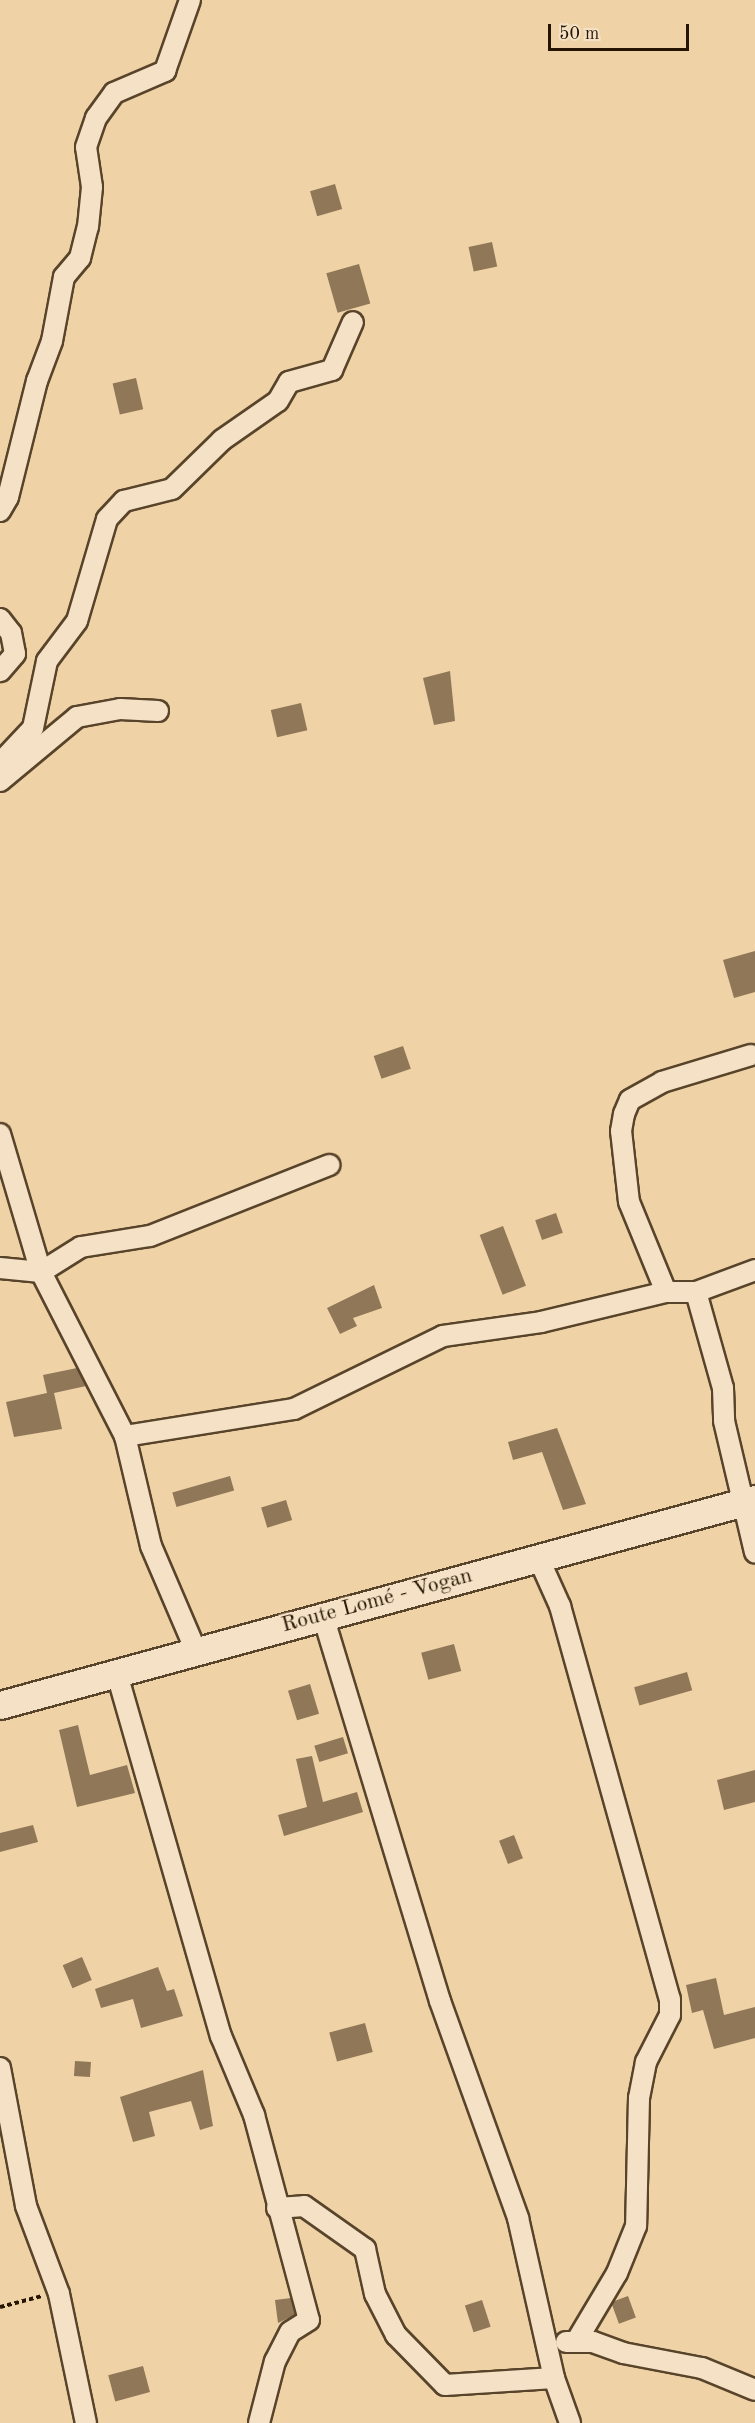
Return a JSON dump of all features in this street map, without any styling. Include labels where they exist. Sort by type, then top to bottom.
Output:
[{"type":"main road","name":"Route Lomé - Vogan","points":[[0,1705],[748,1501]]},
{"type":"street","points":[[0,511],[8,497],[37,381],[52,341],[64,277],[80,258],[88,227],[92,187],[86,147],[96,118],[114,93],[165,71],[190,0]]},
{"type":"street","points":[[0,763],[33,728],[47,661],[77,621],[106,519],[124,501],[172,489],[222,440],[278,401],[289,382],[332,370],[353,322]]},
{"type":"street","points":[[0,619],[11,633],[15,654],[0,671]]},
{"type":"street","points":[[0,781],[77,717],[120,709],[158,711]]},
{"type":"street","points":[[666,1292],[629,1202],[621,1131],[624,1114],[630,1100],[662,1082],[751,1055]]},
{"type":"street","points":[[0,1134],[41,1272],[125,1436],[152,1546],[196,1651]]},
{"type":"street","points":[[0,1268],[41,1272],[81,1247],[150,1236],[328,1165]]},
{"type":"street","points":[[125,1436],[294,1409],[443,1336],[541,1322],[666,1292],[696,1292],[755,1270]]},
{"type":"street","points":[[696,1292],[723,1388],[724,1421],[748,1501],[755,1552]]},
{"type":"street","points":[[538,1557],[560,1606],[670,1999],[670,2015],[646,2062],[639,2098],[636,2226],[617,2273],[577,2340]]},
{"type":"street","points":[[323,1616],[440,2001],[518,2218],[549,2344],[554,2378],[570,2423]]},
{"type":"street","points":[[117,1674],[221,2036],[254,2115],[277,2208],[309,2320],[291,2332],[275,2361],[259,2423]]},
{"type":"street","points":[[0,2068],[26,2206],[59,2294],[86,2423]]},
{"type":"street","points":[[277,2208],[304,2206],[365,2249],[375,2294],[396,2335],[445,2385],[554,2378]]},
{"type":"street","points":[[549,2344],[577,2340],[702,2368],[755,2390]]},
{"type":"path","points":[[0,2307],[20,2298],[59,2294]]},
{"type":"building","points":[[335,184],[342,209],[317,216],[310,191]]},
{"type":"building","points":[[492,242],[497,266],[474,271],[469,247]]},
{"type":"building","points":[[359,264],[370,303],[338,313],[326,273]]},
{"type":"building","points":[[136,378],[143,409],[120,415],[113,383]]},
{"type":"building","points":[[450,671],[455,721],[434,725],[423,678]]},
{"type":"building","points":[[301,703],[307,730],[277,737],[271,710]]},
{"type":"building","points":[[755,951],[755,992],[734,998],[723,960]]},
{"type":"building","points":[[403,1046],[411,1069],[382,1079],[374,1056]]},
{"type":"building","points":[[556,1213],[563,1233],[542,1240],[535,1220]]},
{"type":"building","points":[[503,1226],[526,1286],[503,1295],[480,1235]]},
{"type":"building","points":[[374,1285],[382,1308],[353,1318],[357,1326],[340,1334],[327,1308]]},
{"type":"building","points":[[77,1368],[86,1386],[54,1393],[62,1429],[14,1437],[6,1402],[47,1393],[43,1375]]},
{"type":"building","points":[[557,1428],[586,1504],[563,1510],[542,1452],[513,1460],[508,1442]]},
{"type":"building","points":[[230,1476],[234,1490],[176,1507],[172,1493]]},
{"type":"building","points":[[286,1500],[292,1520],[267,1528],[261,1508]]},
{"type":"building","points":[[454,1644],[461,1671],[428,1680],[421,1653]]},
{"type":"building","points":[[687,1672],[692,1690],[639,1705],[634,1687]]},
{"type":"building","points":[[310,1684],[319,1714],[297,1720],[288,1691]]},
{"type":"building","points":[[78,1725],[90,1775],[127,1765],[135,1793],[77,1807],[59,1730]]},
{"type":"building","points":[[343,1737],[348,1753],[319,1762],[314,1746]]},
{"type":"building","points":[[312,1756],[323,1802],[357,1792],[363,1812],[284,1836],[278,1815],[307,1807],[296,1759]]},
{"type":"building","points":[[755,1770],[755,1802],[724,1810],[717,1780]]},
{"type":"building","points":[[33,1825],[38,1842],[0,1852],[0,1833]]},
{"type":"building","points":[[514,1835],[523,1858],[508,1864],[499,1841]]},
{"type":"building","points":[[82,1957],[92,1980],[72,1988],[63,1965]]},
{"type":"building","points":[[158,1967],[167,1991],[174,1989],[183,2016],[141,2028],[133,1999],[101,2008],[95,1989]]},
{"type":"building","points":[[716,1978],[724,2015],[755,2007],[755,2038],[714,2049],[703,2010],[692,2013],[686,1985]]},
{"type":"building","points":[[365,2023],[373,2052],[337,2062],[329,2033]]},
{"type":"building","points":[[75,2061],[91,2062],[90,2077],[74,2076]]},
{"type":"building","points":[[203,2070],[213,2126],[200,2130],[191,2101],[149,2112],[155,2136],[133,2142],[120,2097]]},
{"type":"building","points":[[628,2296],[636,2318],[619,2324],[611,2302]]},
{"type":"building","points":[[291,2298],[295,2315],[278,2323],[275,2300]]},
{"type":"building","points":[[482,2300],[491,2327],[474,2332],[465,2306]]},
{"type":"building","points":[[143,2366],[150,2392],[115,2401],[108,2375]]}]
